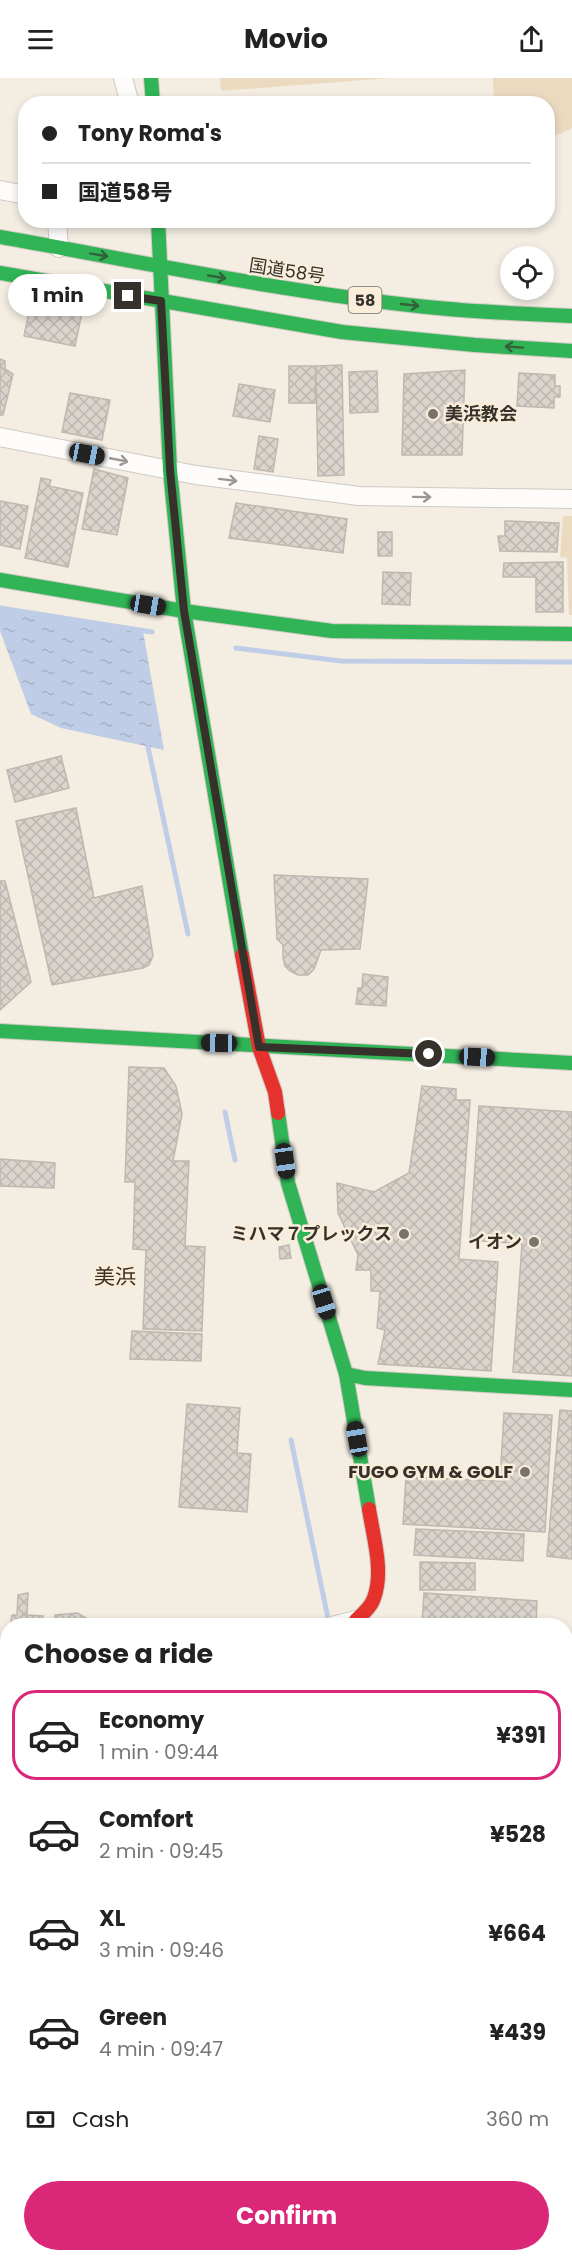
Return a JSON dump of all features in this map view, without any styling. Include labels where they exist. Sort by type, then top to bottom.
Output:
[{"type":"main road","points":[[151,78],[152,96]]},
{"type":"main road","points":[[158,228],[170,470],[184,611],[259,1047],[274,1092],[288,1183],[346,1374],[375,1546],[378,1578],[374,1599],[361,1618]]},
{"type":"main road","name":"国道58号","points":[[0,237],[342,298],[474,311],[572,316]]},
{"type":"main road","name":"58","points":[[0,273],[342,332],[475,345],[572,351]]},
{"type":"main road","points":[[0,580],[184,611],[332,631],[572,634]]},
{"type":"main road","points":[[0,1031],[572,1063]]},
{"type":"main road","points":[[346,1374],[364,1378],[572,1390]]},
{"type":"street","points":[[123,78],[128,96]]},
{"type":"street","points":[[0,190],[18,193]]},
{"type":"street","points":[[58,228],[59,248]]},
{"type":"street","points":[[0,437],[196,476],[359,496],[572,499]]},
{"type":"shaded area","points":[[220,78],[390,78],[221,91]]},
{"type":"shaded area","points":[[493,78],[572,78],[572,128],[555,134],[555,96],[494,96]]},
{"type":"shaded area","points":[[563,516],[572,516],[572,615],[569,615],[567,558],[560,557]]},
{"type":"water","points":[[0,608],[143,631],[164,750],[61,728],[31,714],[0,631]]},
{"type":"building","points":[[31,302],[82,312],[75,346],[24,336]]},
{"type":"building","points":[[0,359],[5,361],[5,369],[13,374],[3,415],[0,415]]},
{"type":"building","points":[[342,365],[344,475],[318,476],[316,366]]},
{"type":"building","points":[[289,366],[316,366],[315,403],[289,403]]},
{"type":"building","name":"美浜教会","points":[[465,370],[462,455],[402,455],[404,374]]},
{"type":"building","points":[[377,371],[378,412],[350,413],[349,372]]},
{"type":"building","points":[[519,373],[555,375],[555,386],[560,386],[560,397],[554,397],[554,408],[517,406]]},
{"type":"building","points":[[239,384],[275,390],[270,422],[233,416]]},
{"type":"building","points":[[70,393],[110,400],[102,440],[62,432]]},
{"type":"building","points":[[259,436],[278,439],[273,472],[254,469]]},
{"type":"building","points":[[94,469],[128,478],[117,535],[82,529]]},
{"type":"building","points":[[41,478],[51,480],[49,486],[83,493],[68,567],[25,558]]},
{"type":"building","points":[[0,501],[28,506],[20,549],[0,545]]},
{"type":"building","points":[[236,503],[347,519],[343,553],[229,538]]},
{"type":"building","points":[[505,521],[559,523],[557,552],[500,551],[498,536],[505,536]]},
{"type":"building","points":[[378,532],[392,532],[392,556],[378,556]]},
{"type":"building","points":[[563,562],[563,612],[536,612],[536,577],[503,577],[504,563]]},
{"type":"building","points":[[383,572],[411,573],[410,605],[382,604]]},
{"type":"building","points":[[61,756],[69,788],[15,802],[7,770]]},
{"type":"building","points":[[76,808],[94,898],[142,886],[153,956],[149,965],[143,968],[52,985],[16,821]]},
{"type":"building","points":[[274,875],[368,879],[360,949],[321,950],[314,969],[308,975],[298,975],[290,971],[285,966],[283,945],[277,939]]},
{"type":"building","points":[[0,881],[5,881],[31,982],[0,1010]]},
{"type":"building","points":[[363,974],[388,977],[386,1006],[356,1004],[358,988],[362,988]]},
{"type":"building","points":[[129,1067],[164,1068],[176,1086],[182,1114],[173,1161],[189,1161],[185,1246],[205,1247],[202,1331],[143,1329],[146,1250],[133,1249],[135,1182],[125,1182]]},
{"type":"building","name":"ミハマ７プレックス","points":[[422,1086],[456,1089],[456,1100],[470,1100],[459,1259],[498,1262],[491,1371],[378,1364],[385,1330],[377,1328],[380,1291],[371,1291],[371,1270],[356,1270],[358,1255],[338,1213],[337,1183],[374,1192],[409,1173]]},
{"type":"building","name":"イオン","points":[[479,1106],[572,1112],[572,1376],[513,1372],[522,1244],[470,1240]]},
{"type":"building","points":[[0,1159],[55,1163],[54,1188],[0,1186]]},
{"type":"building","points":[[289,1245],[291,1258],[280,1259],[279,1247]]},
{"type":"building","points":[[132,1331],[202,1334],[201,1361],[130,1359]]},
{"type":"building","points":[[187,1404],[240,1408],[237,1453],[251,1454],[247,1512],[179,1507]]},
{"type":"building","points":[[560,1410],[572,1411],[572,1559],[547,1556]]},
{"type":"building","points":[[504,1413],[552,1415],[545,1532],[403,1524],[406,1477],[500,1481]]},
{"type":"building","points":[[416,1529],[524,1534],[523,1561],[414,1555]]},
{"type":"building","points":[[420,1562],[475,1563],[475,1590],[420,1590]]},
{"type":"building","points":[[28,1593],[27,1615],[43,1616],[43,1618],[11,1618],[12,1615],[17,1615],[18,1595]]},
{"type":"building","points":[[424,1593],[537,1601],[536,1618],[422,1618]]},
{"type":"building","points":[[77,1613],[86,1618],[55,1618],[55,1615]]},
{"type":"waterway","points":[[0,608],[152,632]]},
{"type":"waterway","points":[[236,648],[341,661],[572,662]]},
{"type":"waterway","points":[[148,747],[188,934]]},
{"type":"waterway","points":[[225,1112],[235,1160]]},
{"type":"waterway","points":[[291,1440],[328,1618]]},
{"type":"traffic: fast","points":[[151,78],[152,96]]},
{"type":"traffic: fast","points":[[158,228],[170,470],[184,611],[242,955]]},
{"type":"traffic: fast","points":[[0,237],[213,276],[373,301],[463,310],[572,316]]},
{"type":"traffic: fast","points":[[0,273],[342,332],[475,345],[572,351]]},
{"type":"traffic: fast","points":[[0,580],[184,611],[332,631],[572,634]]},
{"type":"traffic: fast","points":[[0,1031],[572,1063]]},
{"type":"traffic: fast","points":[[278,1113],[288,1183],[346,1374],[369,1509]]},
{"type":"traffic: fast","points":[[346,1374],[365,1378],[572,1390]]},
{"type":"traffic: jam","points":[[242,955],[259,1047],[275,1092],[278,1113]]},
{"type":"traffic: jam","points":[[358,1618],[371,1604],[377,1588],[377,1554],[369,1509]]},
{"type":"place","name":"美浜教会","points":[[433,414]]},
{"type":"place","name":"ミハマ７プレックス","points":[[404,1234]]},
{"type":"place","name":"イオン","points":[[534,1242]]},
{"type":"place","name":"FUGO GYM & GOLF","points":[[525,1472]]},
{"type":"district","name":"美浜","points":[[115,1277]]},
{"type":"route","points":[[128,296],[161,301],[170,470],[184,611],[259,1047],[429,1054]]}]
